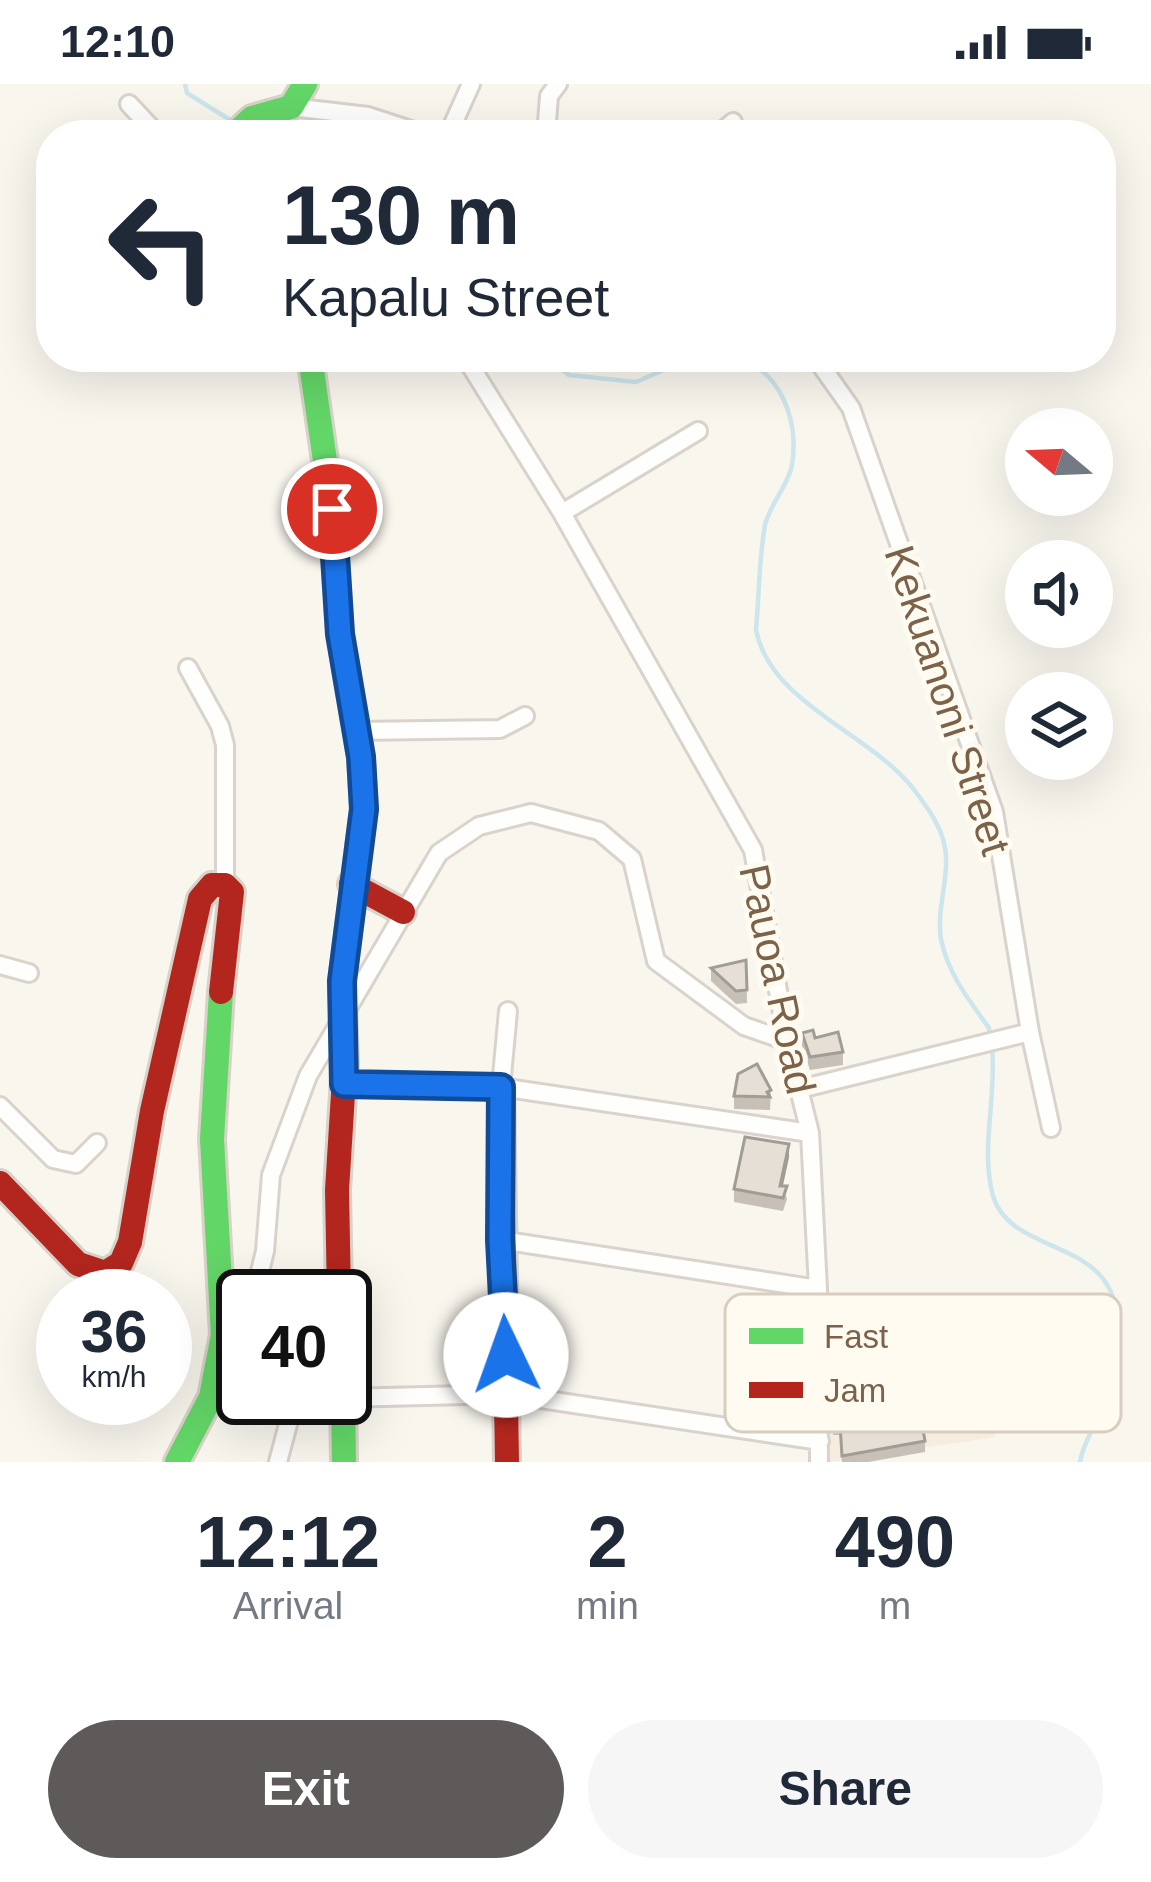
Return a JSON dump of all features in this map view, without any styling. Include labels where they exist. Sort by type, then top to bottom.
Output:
[{"type":"street","points":[[291,107],[304,84]]},
{"type":"street","points":[[455,120],[471,84]]},
{"type":"street","points":[[547,120],[548,96],[558,84]]},
{"type":"street","points":[[130,104],[144,120]]},
{"type":"street","points":[[260,120],[291,107],[380,120]]},
{"type":"street","points":[[312,372],[364,809],[342,981],[339,1269]]},
{"type":"street","name":"Pauoa Road","points":[[474,372],[562,513],[753,850],[810,1133],[818,1294]]},
{"type":"street","name":"Kekuanoni Street","points":[[826,372],[851,408],[994,812],[1030,1033],[1051,1128]]},
{"type":"street","points":[[562,513],[698,431]]},
{"type":"street","points":[[176,1462],[212,1391],[218,1368],[222,1281],[212,1067],[233,899],[225,885],[225,745],[220,726],[188,668]]},
{"type":"street","points":[[357,731],[500,729],[525,716]]},
{"type":"street","points":[[261,1269],[271,1175],[308,1076],[439,853],[479,826],[531,813],[599,831],[632,859],[656,961],[744,1026],[788,1041]]},
{"type":"street","points":[[351,884],[403,912]]},
{"type":"street","points":[[118,1269],[130,1242],[152,1112],[200,899],[212,885],[225,885]]},
{"type":"street","points":[[0,964],[29,973]]},
{"type":"street","points":[[507,1462],[500,1240],[501,1087],[508,1011]]},
{"type":"street","points":[[800,1088],[1030,1033]]},
{"type":"street","points":[[344,1084],[501,1087],[810,1133]]},
{"type":"street","points":[[0,1106],[53,1159],[76,1164],[98,1143]]},
{"type":"street","points":[[0,1183],[86,1269]]},
{"type":"street","points":[[500,1240],[818,1289]]},
{"type":"street","points":[[212,1391],[216,1388]]},
{"type":"street","points":[[372,1397],[507,1394],[725,1427]]},
{"type":"street","points":[[278,1462],[288,1425]]},
{"type":"street","points":[[343,1425],[344,1462]]},
{"type":"street","points":[[760,1432],[820,1441]]},
{"type":"street","name":"Pauoa Road","points":[[819,1462],[820,1432]]},
{"type":"shaded area","points":[[829,1432],[994,1432],[995,1437],[830,1462]]},
{"type":"building","points":[[746,960],[747,990],[736,991],[711,968]]},
{"type":"building","points":[[813,1030],[815,1038],[838,1032],[843,1052],[810,1057],[802,1033]]},
{"type":"building","points":[[757,1064],[770,1097],[734,1096],[738,1074]]},
{"type":"building","points":[[745,1137],[789,1144],[780,1186],[787,1186],[783,1198],[734,1189]]},
{"type":"building","points":[[840,1432],[923,1432],[925,1441],[842,1456]]},
{"type":"waterway","points":[[185,84],[187,93],[230,120]]},
{"type":"waterway","points":[[565,372],[636,382],[659,372]]},
{"type":"waterway","points":[[763,372],[783,399],[793,448],[790,473],[767,517],[756,630],[765,656],[781,679],[897,771],[933,818],[946,859],[940,928],[944,952],[990,1037]]},
{"type":"waterway","points":[[992,1048],[988,1160],[993,1196],[1004,1216],[1021,1230],[1085,1262],[1102,1277],[1111,1294]]},
{"type":"waterway","points":[[1080,1462],[1091,1432]]},
{"type":"traffic: fast","points":[[250,120],[291,107],[305,84]]},
{"type":"traffic: fast","points":[[312,372],[364,809],[342,981],[345,1062]]},
{"type":"traffic: fast","points":[[177,1462],[211,1397],[223,1335],[212,1139],[221,992]]},
{"type":"traffic: fast","points":[[343,1425],[344,1462]]},
{"type":"traffic: jam","points":[[351,884],[403,912]]},
{"type":"traffic: jam","points":[[0,1183],[78,1264],[105,1273],[121,1263],[130,1242],[152,1111],[200,899],[212,885],[225,885],[232,892],[221,992]]},
{"type":"traffic: jam","points":[[338,1269],[337,1190],[345,1062]]},
{"type":"traffic: jam","points":[[501,1087],[507,1462]]},
{"type":"route","points":[[332,509],[340,634],[361,757],[364,809],[342,981],[344,1084],[501,1087],[500,1240],[506,1355]]}]
